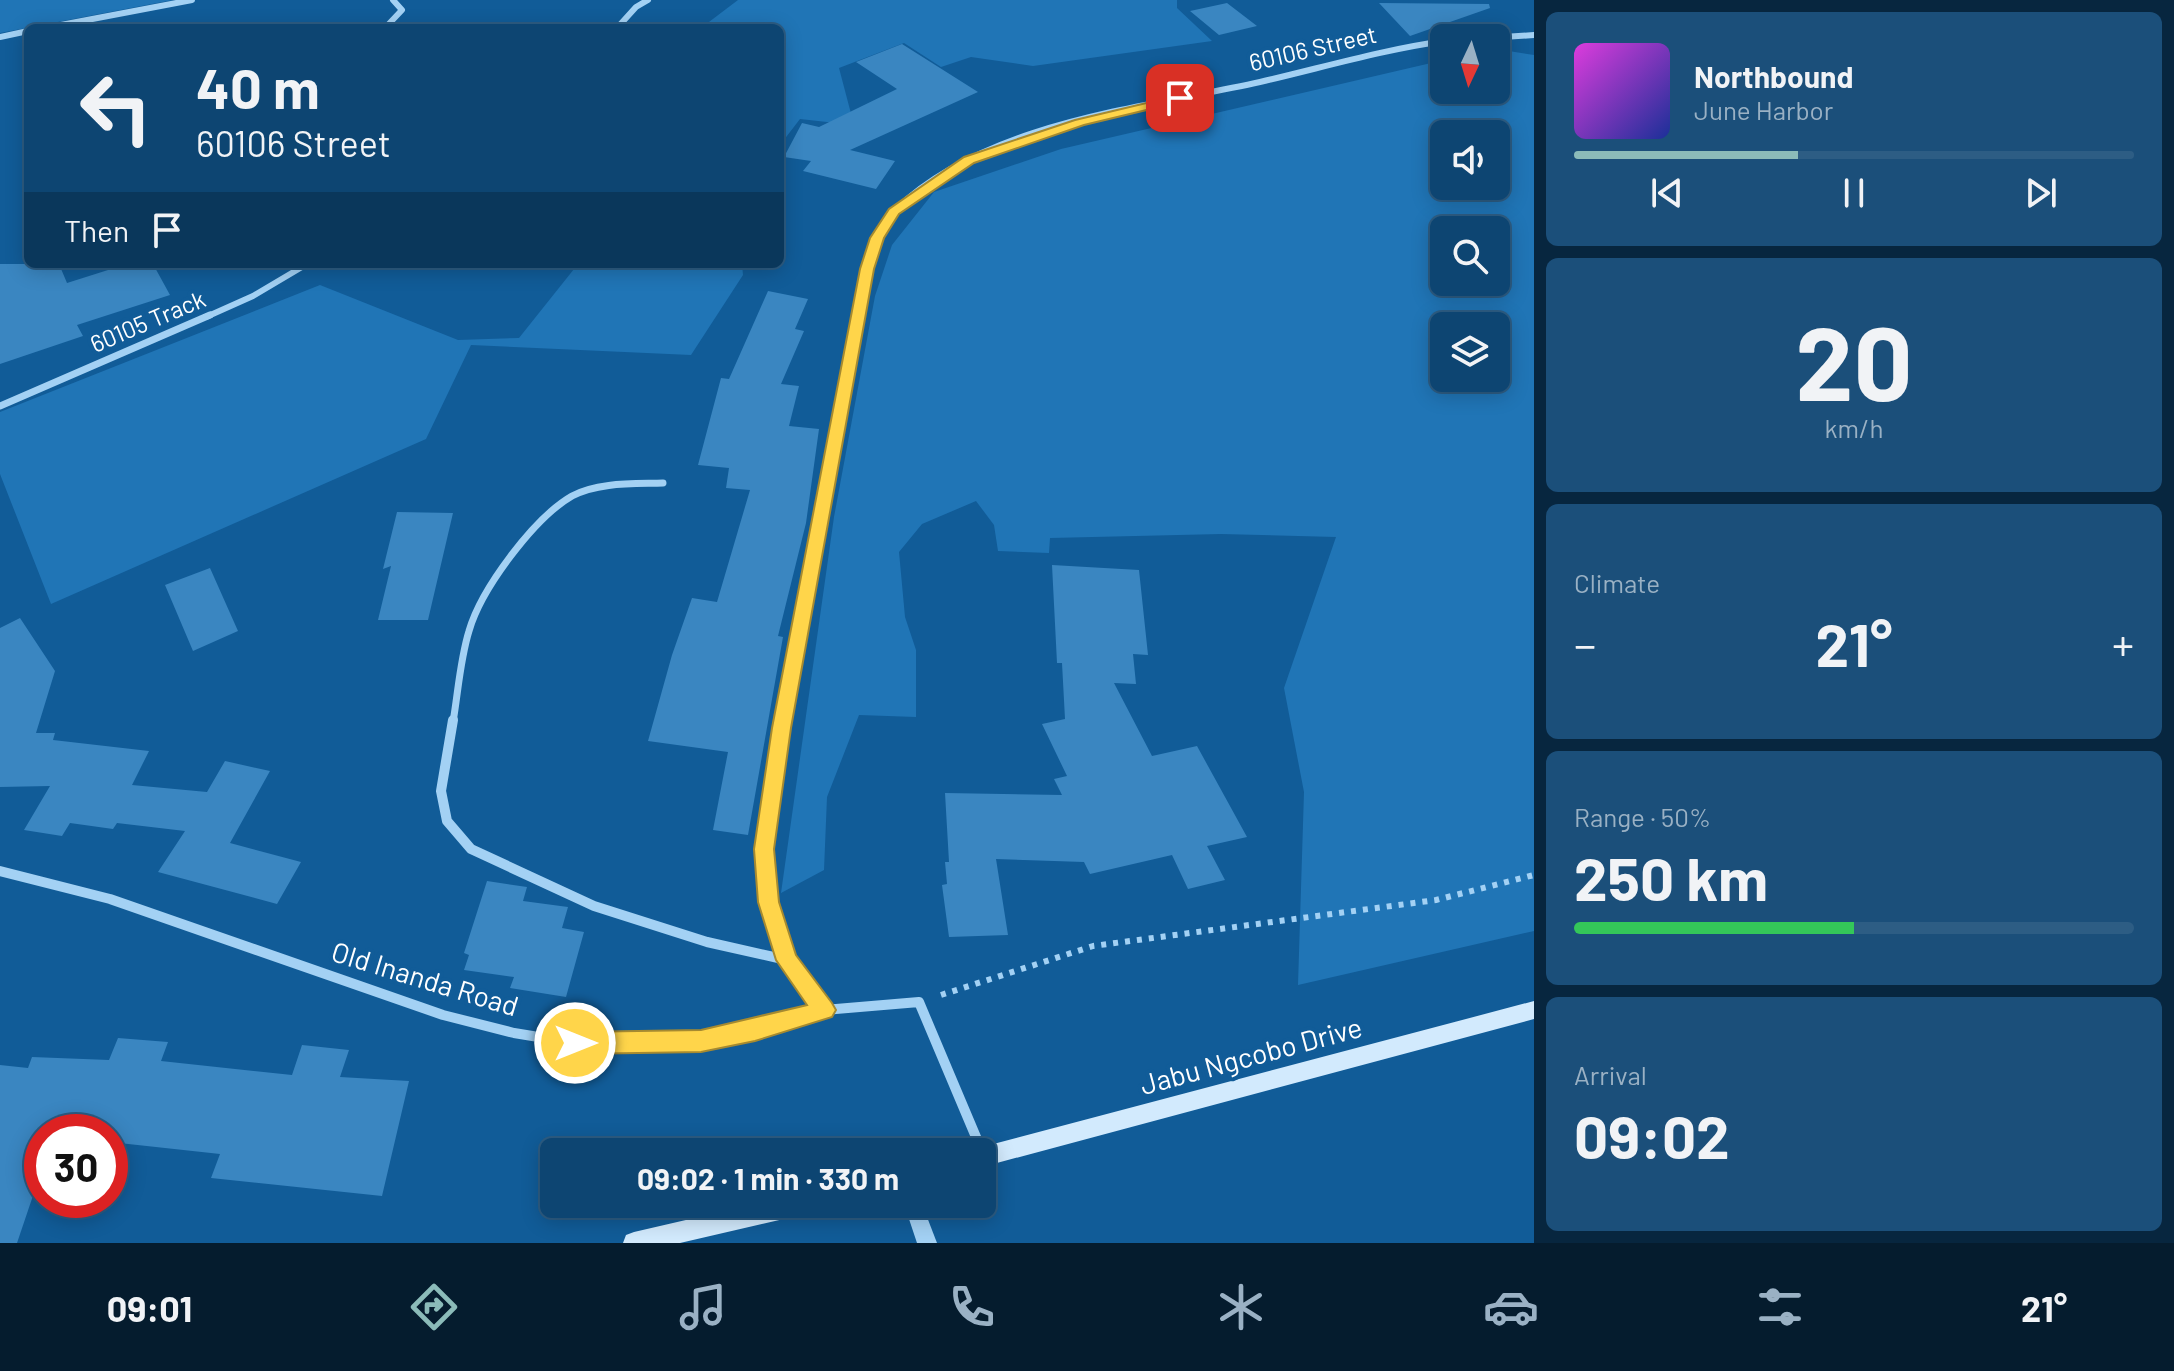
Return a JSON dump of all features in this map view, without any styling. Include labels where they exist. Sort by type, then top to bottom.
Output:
[{"type":"main road","name":"Jabu Ngcobo Drive","points":[[996,1154],[1534,1010]]},
{"type":"main road","points":[[634,1243],[741,1218]]},
{"type":"street","points":[[66,24],[192,0]]},
{"type":"street","points":[[389,24],[402,10],[393,0]]},
{"type":"street","points":[[621,24],[636,7],[648,0]]},
{"type":"street","points":[[0,37],[24,32]]},
{"type":"street","points":[[1510,37],[1534,35]]},
{"type":"street","name":"60106 Street","points":[[824,1010],[787,960],[769,902],[764,849],[776,758],[867,269],[877,238],[894,212],[969,160],[1029,138],[1153,104],[1430,44]]},
{"type":"street","name":"60105 Track","points":[[0,406],[253,296],[300,268]]},
{"type":"street","points":[[663,483],[613,485],[574,495],[539,521],[496,578],[469,630],[441,791],[447,821],[471,849],[594,906],[707,942],[787,960]]},
{"type":"street","name":"Old Inanda Road","points":[[0,871],[110,899],[443,1015],[514,1033],[575,1043],[701,1041],[755,1030],[824,1010],[919,1002]]},
{"type":"street","points":[[919,1002],[975,1138]]},
{"type":"street","points":[[918,1218],[927,1243]]},
{"type":"path","points":[[919,1002],[1093,946],[1436,900],[1534,875]]},
{"type":"shaded area","points":[[0,0],[173,0],[47,24],[24,24],[24,28],[0,33]]},
{"type":"shaded area","points":[[738,0],[1177,0],[1177,8],[1212,41],[1033,66],[971,57],[941,67],[904,43],[839,68],[854,125],[800,119],[784,140],[784,24],[706,24]]},
{"type":"shaded area","points":[[1510,51],[1534,55],[1534,931],[1298,985],[1304,792],[1284,688],[1336,537],[1221,534],[1050,538],[1049,553],[998,551],[994,525],[976,501],[922,524],[899,552],[905,617],[916,650],[916,717],[859,715],[827,797],[824,870],[781,893],[834,517],[875,296],[892,245],[934,192],[1061,149],[1430,63],[1430,104],[1510,104]]},
{"type":"shaded area","points":[[575,268],[742,268],[743,275],[691,355],[471,345],[426,439],[51,604],[0,474],[0,412],[320,285],[458,340],[519,338]]},
{"type":"building","points":[[1227,3],[1257,26],[1219,35],[1190,11]]},
{"type":"building","points":[[1379,3],[1489,4],[1490,8],[1444,24],[1430,24],[1430,29],[1410,36]]},
{"type":"building","points":[[902,44],[978,92],[850,150],[895,161],[876,189],[803,171],[811,161],[784,157],[802,123],[819,127],[897,89],[856,62]]},
{"type":"building","points":[[0,264],[24,264],[24,268],[61,268],[67,283],[114,268],[155,268],[170,295],[77,325],[83,336],[0,364]]},
{"type":"building","points":[[768,291],[808,299],[795,329],[804,331],[781,384],[799,386],[789,426],[819,429],[806,523],[778,636],[783,637],[748,835],[713,830],[728,752],[648,741],[692,598],[717,602],[750,490],[726,488],[729,468],[698,465],[721,378],[729,379]]},
{"type":"building","points":[[397,512],[453,513],[428,620],[378,620],[391,566],[383,569]]},
{"type":"building","points":[[1052,565],[1139,570],[1148,655],[1133,654],[1136,684],[1114,683],[1152,756],[1197,746],[1247,837],[1207,846],[1225,880],[1188,889],[1172,855],[1090,874],[1084,862],[996,859],[1008,935],[949,937],[942,885],[947,884],[945,862],[949,862],[945,793],[1062,795],[1054,779],[1067,776],[1042,724],[1065,719],[1062,663],[1057,663]]},
{"type":"building","points":[[210,568],[238,631],[193,651],[165,585]]},
{"type":"building","points":[[20,618],[55,671],[36,733],[55,733],[53,740],[149,751],[132,785],[207,792],[225,761],[270,771],[230,843],[301,862],[277,904],[158,872],[185,831],[117,823],[113,829],[70,823],[62,836],[24,830],[50,786],[0,787],[0,628]]},
{"type":"building","points":[[487,881],[527,887],[523,901],[568,907],[562,928],[584,932],[566,997],[510,988],[514,977],[464,970],[469,955],[464,953]]},
{"type":"building","points":[[118,1038],[168,1042],[161,1061],[292,1075],[302,1045],[349,1050],[340,1077],[409,1081],[382,1196],[211,1178],[220,1154],[128,1144],[128,1114],[24,1114],[25,1218],[17,1243],[0,1243],[0,1065],[28,1068],[32,1057],[109,1060]]},
{"type":"route","points":[[575,1043],[701,1041],[755,1030],[824,1010],[787,960],[769,902],[764,849],[781,728],[867,269],[877,238],[894,212],[909,198],[969,160],[1080,122],[1180,98]]}]
